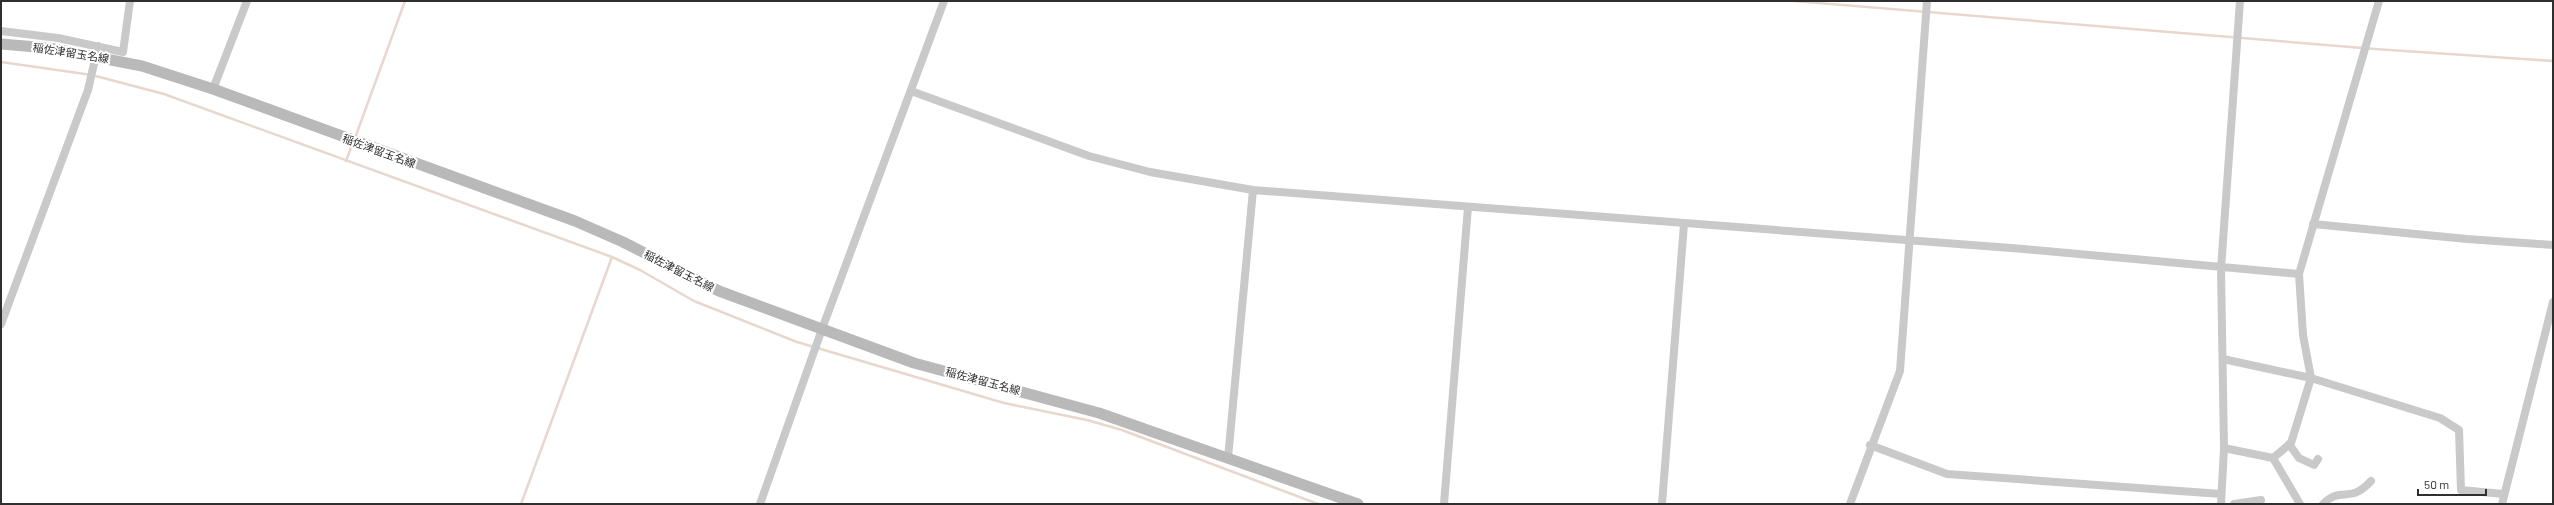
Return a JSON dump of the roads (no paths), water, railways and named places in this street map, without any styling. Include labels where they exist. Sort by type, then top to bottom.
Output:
[{"type":"main road","name":"稲佐津留玉名線","points":[[1,44],[97,51],[213,89],[348,140],[575,221],[623,242],[719,291],[914,363],[1100,413],[1358,504]]},
{"type":"street","points":[[1,31],[58,38],[97,51],[123,52],[130,1]]},
{"type":"street","points":[[213,89],[247,1]]},
{"type":"street","points":[[760,504],[822,329],[944,1]]},
{"type":"street","points":[[2221,504],[2224,448],[2221,269],[2240,1]]},
{"type":"street","points":[[2273,458],[2289,444],[2310,378],[2303,335],[2299,274],[2379,1]]},
{"type":"street","points":[[1850,504],[1870,445],[1900,371],[1926,2]]},
{"type":"street","points":[[1,324],[90,82],[97,51]]},
{"type":"street","points":[[911,91],[1089,156],[1150,172],[1253,190],[2215,265],[2221,269],[2299,274]]},
{"type":"street","points":[[1228,458],[1253,190]]},
{"type":"street","points":[[1444,504],[1468,207]]},
{"type":"street","points":[[1662,504],[1684,224]]},
{"type":"street","points":[[2313,224],[2467,239],[2553,245]]},
{"type":"street","points":[[2502,504],[2503,494],[2553,302]]},
{"type":"street","points":[[2223,359],[2310,378],[2440,418],[2459,430],[2461,490],[2503,494]]},
{"type":"street","points":[[2289,444],[2299,458],[2314,465],[2318,460]]},
{"type":"street","points":[[1870,445],[1947,474],[2221,494]]},
{"type":"street","points":[[2224,448],[2273,458],[2300,504]]},
{"type":"street","points":[[2323,504],[2328,499],[2335,498],[2354,502],[2359,500],[2371,481]]},
{"type":"street","points":[[2234,504],[2261,500]]},
{"type":"waterway","points":[[355,138],[405,1]]},
{"type":"waterway","points":[[1794,1],[2375,49],[2553,61]]},
{"type":"waterway","points":[[1,62],[92,75],[164,94],[612,257],[640,270],[694,301],[797,342],[1004,403],[1087,420],[1122,430],[1318,504]]},
{"type":"waterway","points":[[346,161],[353,142]]},
{"type":"waterway","points":[[521,504],[612,257]]}]
